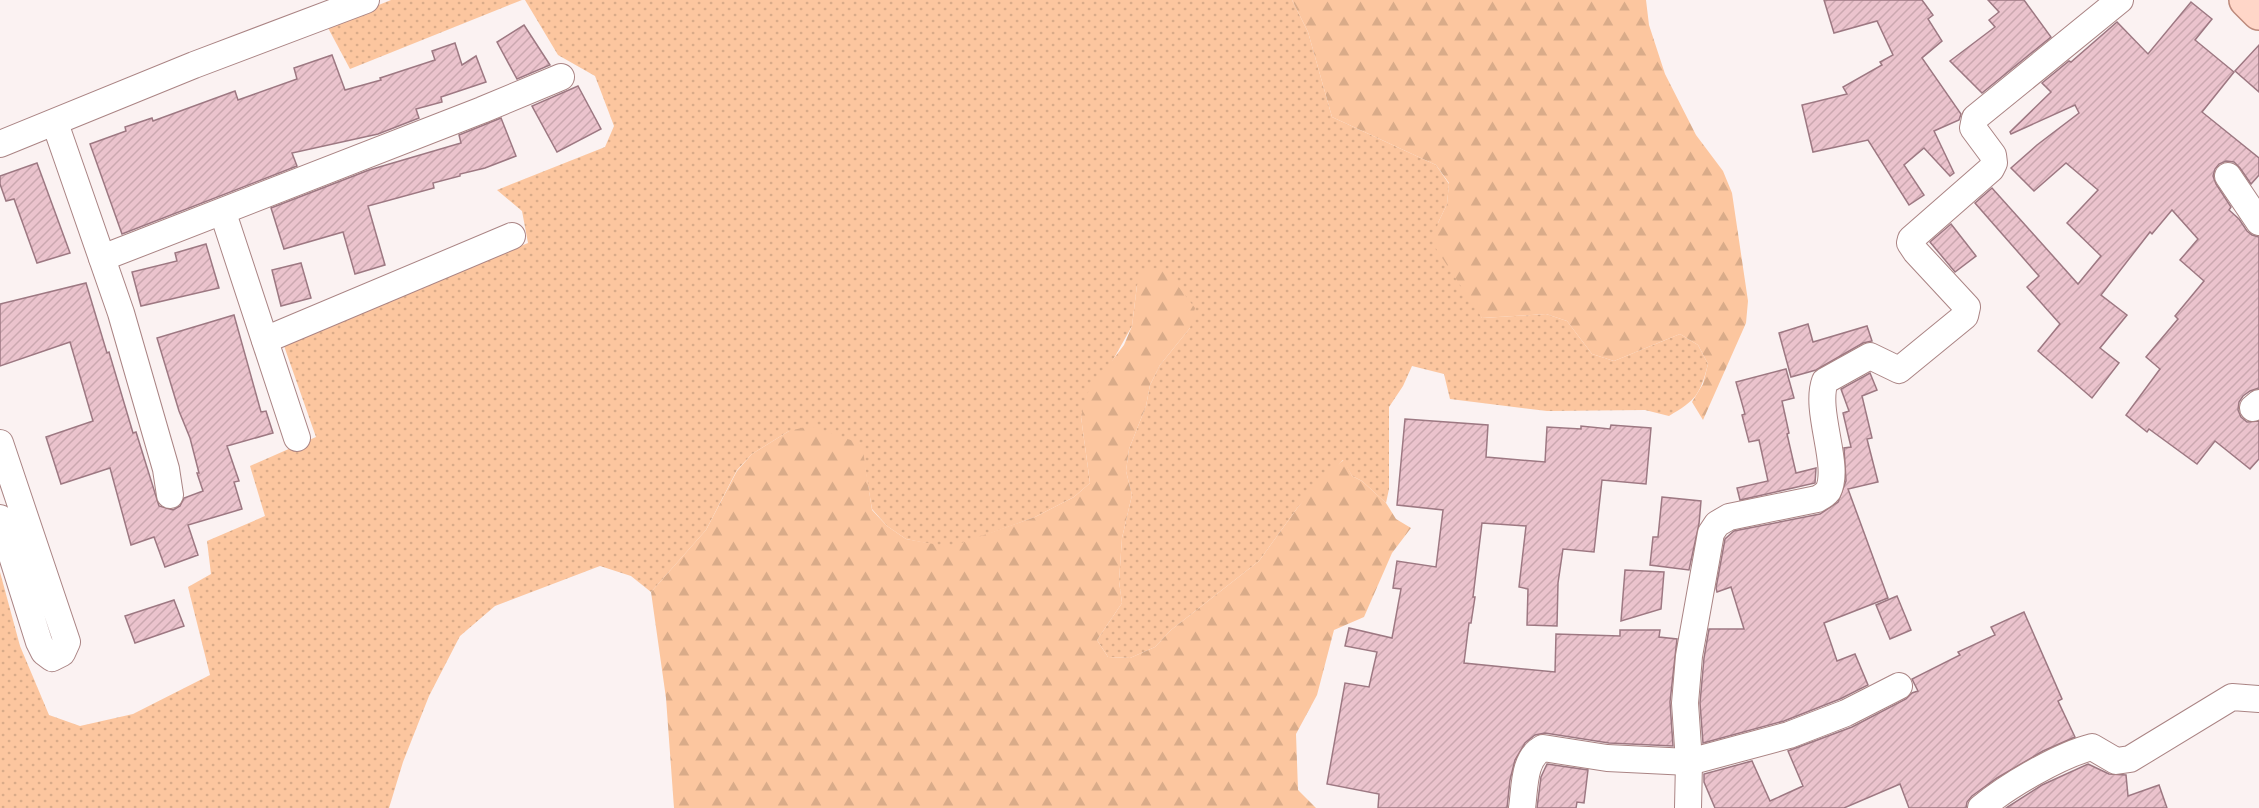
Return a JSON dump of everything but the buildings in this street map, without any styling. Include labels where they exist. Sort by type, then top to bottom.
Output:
[{"type":"main road","points":[[2246,0],[2259,13]]},
{"type":"street","points":[[0,144],[194,65],[366,0]]},
{"type":"street","points":[[1688,808],[1689,762],[1685,704],[1689,656],[1712,533],[1718,524],[1729,517],[1817,500],[1827,493],[1831,480],[1823,421],[1825,381],[1870,356],[1899,370],[1965,316],[1967,307],[1916,252],[1910,243],[1911,239],[1991,170],[1994,164],[1993,155],[1973,128],[1975,118],[2120,0]]},
{"type":"street","points":[[102,258],[223,213],[561,77]]},
{"type":"street","points":[[55,123],[121,313],[166,469],[170,495]]},
{"type":"street","points":[[2228,176],[2259,222]]},
{"type":"street","points":[[223,213],[297,438]]},
{"type":"street","points":[[265,340],[512,236]]},
{"type":"street","points":[[0,443],[67,642],[62,653],[52,658],[44,652],[39,642],[0,518]]},
{"type":"street","points":[[1522,808],[1530,760],[1536,752],[1543,748],[1607,758],[1689,762],[1789,735],[1846,712],[1899,686]]},
{"type":"street","points":[[1981,808],[1990,800],[2035,773],[2078,751],[2092,747],[2116,761],[2130,759],[2232,697],[2259,699]]},
{"type":"green space","points":[[391,0],[522,0],[350,69],[327,26]]},
{"type":"green space","points":[[525,0],[1292,0],[1308,32],[1332,117],[1436,165],[1449,184],[1447,204],[1438,223],[1482,318],[1546,314],[1567,321],[1592,354],[1614,361],[1680,334],[1698,345],[1708,364],[1705,374],[1696,396],[1669,416],[1645,410],[1547,411],[1450,399],[1444,374],[1412,366],[1403,386],[1389,407],[1389,489],[1386,503],[1362,481],[1352,476],[1343,460],[1298,507],[1259,561],[1171,630],[1155,647],[1130,658],[1108,657],[1097,640],[1122,603],[1119,581],[1122,538],[1132,495],[1126,471],[1129,449],[1146,406],[1150,385],[1160,365],[1190,328],[1137,285],[1132,326],[1081,417],[1090,483],[1074,497],[1035,517],[950,548],[906,539],[887,526],[872,509],[861,444],[789,431],[752,454],[737,470],[706,530],[651,592],[631,576],[600,566],[495,606],[460,636],[429,696],[403,762],[389,808],[0,808],[0,572],[20,646],[49,715],[80,726],[133,714],[210,675],[188,587],[211,574],[207,541],[265,516],[250,466],[316,437],[283,343],[528,243],[522,211],[497,190],[605,147],[614,126],[595,76],[558,55]]},
{"type":"green space","points":[[1292,0],[1646,0],[1649,25],[1665,74],[1696,135],[1723,171],[1732,193],[1748,301],[1746,323],[1703,420],[1692,402],[1703,384],[1708,364],[1698,345],[1680,334],[1614,361],[1592,354],[1567,321],[1546,314],[1482,318],[1433,244],[1438,223],[1447,204],[1449,183],[1436,165],[1332,117],[1308,32]]},
{"type":"green space","points":[[1147,266],[1167,272],[1195,308],[1190,328],[1160,365],[1150,385],[1146,406],[1129,449],[1126,471],[1132,495],[1122,538],[1119,581],[1122,603],[1097,640],[1108,657],[1130,658],[1155,647],[1171,630],[1259,561],[1326,473],[1344,460],[1352,476],[1362,481],[1386,503],[1396,519],[1411,528],[1392,553],[1364,617],[1334,630],[1317,695],[1296,734],[1298,790],[1316,808],[674,808],[666,698],[651,592],[706,530],[737,471],[752,454],[789,431],[810,426],[862,444],[872,510],[887,526],[906,539],[950,547],[1035,517],[1074,497],[1090,483],[1081,417],[1086,395],[1124,345],[1132,326],[1137,285]]}]
